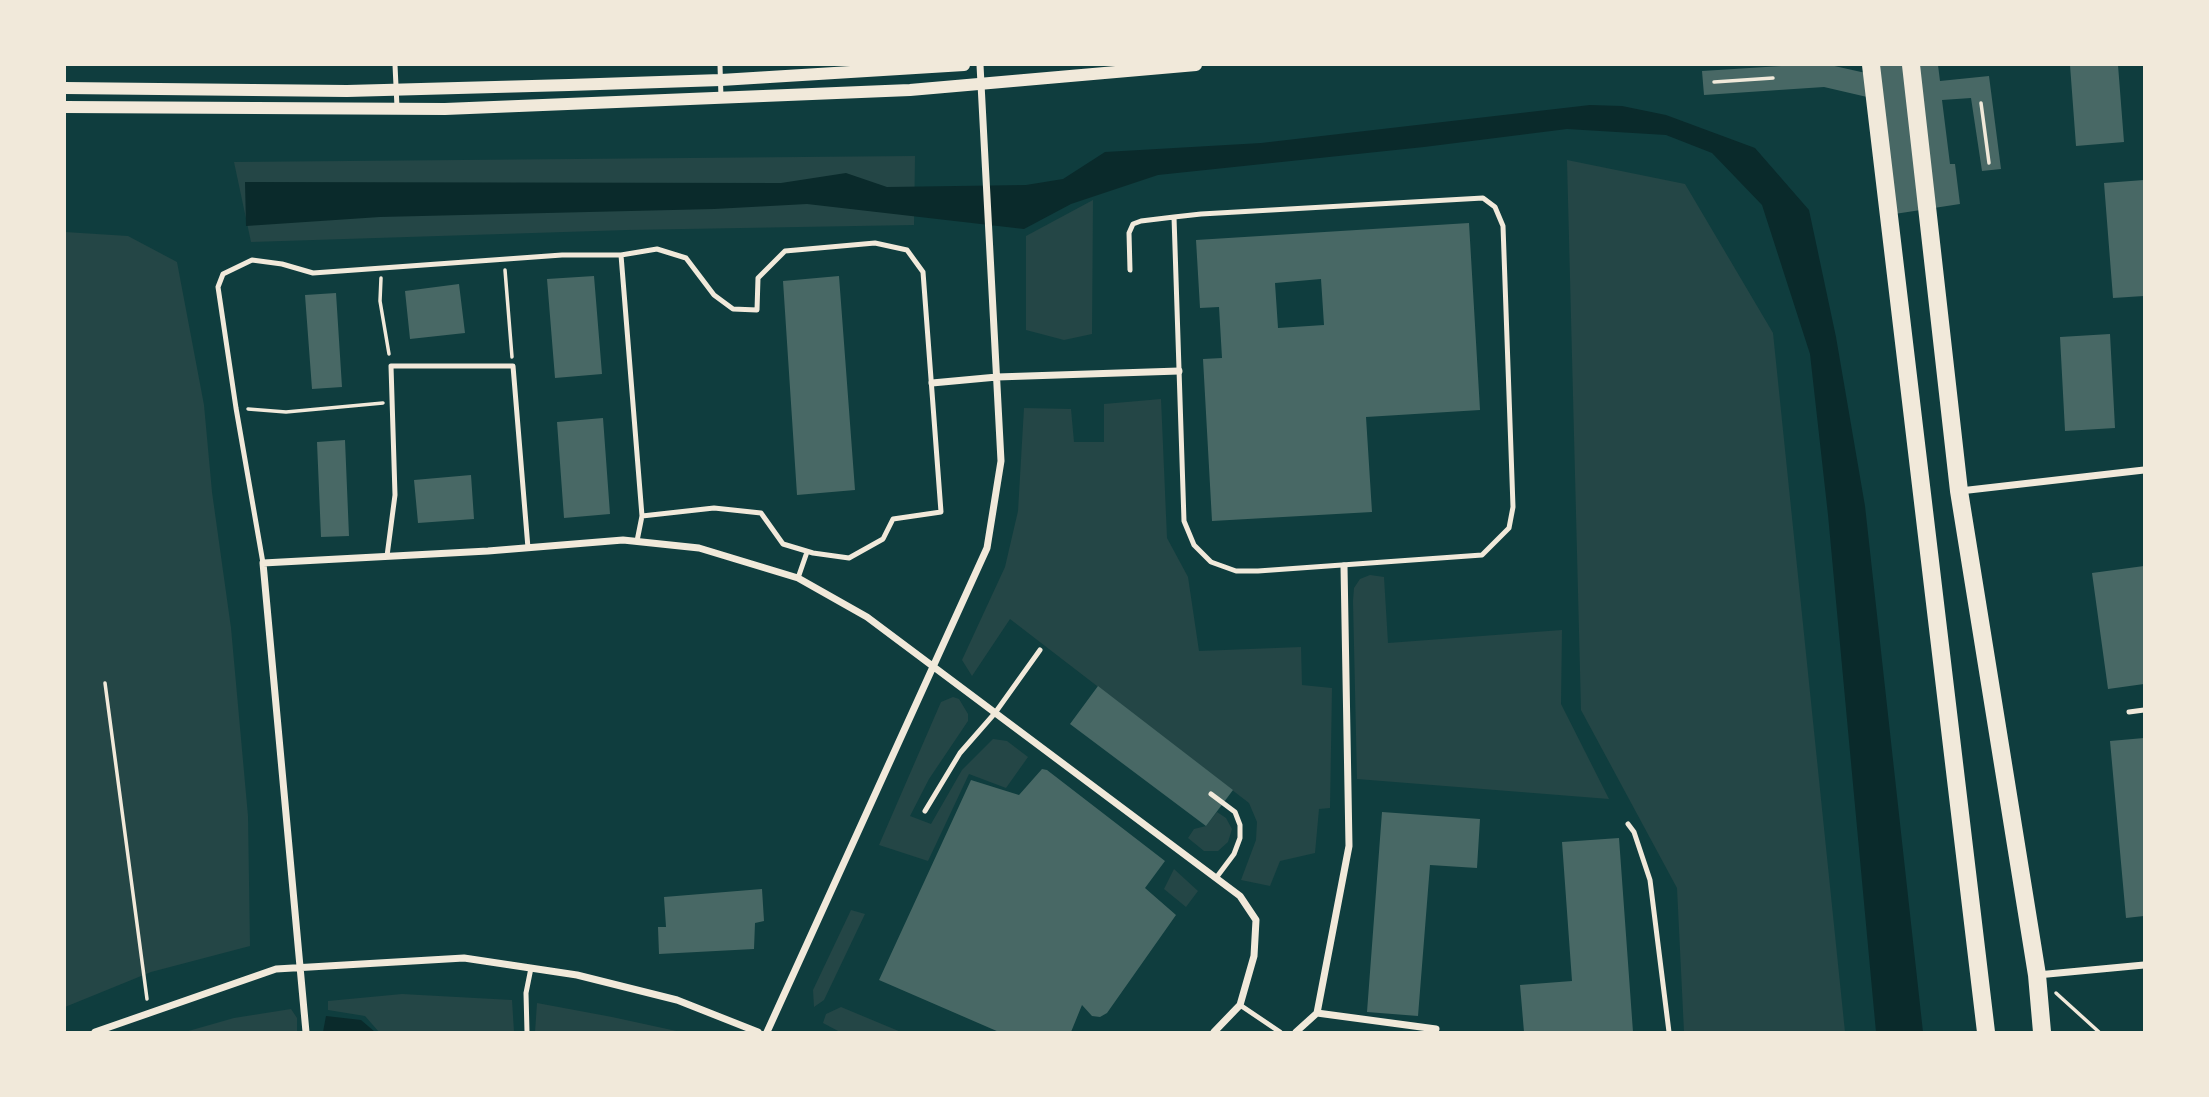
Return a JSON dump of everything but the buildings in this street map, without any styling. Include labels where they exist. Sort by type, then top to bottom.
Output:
[{"type":"main road","points":[[1871,65],[1986,1032]]},
{"type":"main road","points":[[1911,65],[1959,491],[2037,975],[2042,1032]]},
{"type":"street","points":[[65,88],[396,89],[721,80],[964,65]]},
{"type":"street","points":[[767,1032],[987,548],[1001,461],[980,65]]},
{"type":"street","points":[[65,107],[397,110],[980,85],[1196,65]]},
{"type":"street","points":[[932,383],[997,377],[1179,371]]},
{"type":"street","points":[[1959,491],[2144,470]]},
{"type":"street","points":[[306,1032],[263,563],[623,540],[699,548],[798,578],[867,617],[1240,896],[1256,920],[1254,956],[1240,1005],[1214,1032]]},
{"type":"street","points":[[1296,1032],[1317,1013],[1349,846],[1344,566]]},
{"type":"street","points":[[95,1032],[276,969],[464,958],[577,975],[677,1000],[758,1032]]},
{"type":"street","points":[[2037,975],[2144,965]]},
{"type":"street","points":[[1317,1013],[1436,1029],[1435,1032]]},
{"type":"lane","points":[[395,65],[397,110]]},
{"type":"lane","points":[[720,65],[722,97]]},
{"type":"lane","points":[[1130,270],[1129,233],[1133,224],[1174,217],[1483,198],[1496,207],[1503,226],[1513,506],[1509,528],[1482,555],[1344,566],[1236,570],[1212,562],[1194,545],[1184,521],[1174,217]]},
{"type":"lane","points":[[263,563],[218,287],[223,274],[252,260],[282,264],[313,273],[562,255],[621,255],[657,249],[686,258],[714,295],[733,309],[757,310],[758,278],[785,251],[875,243],[907,250],[923,272],[941,512],[893,519],[883,539],[849,558],[807,552],[783,544],[761,513],[714,508],[642,516]]},
{"type":"lane","points":[[621,255],[642,516],[637,541]]},
{"type":"lane","points":[[387,556],[395,495],[391,366],[513,366],[528,548]]},
{"type":"lane","points":[[798,578],[807,552]]},
{"type":"lane","points":[[925,811],[960,753],[995,713],[1040,650]]},
{"type":"lane","points":[[2129,712],[2144,710]]},
{"type":"lane","points":[[1211,794],[1235,812],[1240,825],[1240,838],[1234,854],[1216,878]]},
{"type":"lane","points":[[1628,824],[1634,832],[1650,880],[1669,1032]]},
{"type":"lane","points":[[527,1032],[526,993],[531,968]]},
{"type":"lane","points":[[1240,1005],[1280,1032]]},
{"type":"path","points":[[1714,82],[1773,78]]},
{"type":"path","points":[[1982,103],[1989,163]]},
{"type":"path","points":[[505,260],[513,366]]},
{"type":"path","points":[[381,268],[380,301],[391,366]]},
{"type":"path","points":[[236,408],[286,412],[392,402]]},
{"type":"path","points":[[105,683],[149,1012]]},
{"type":"path","points":[[2037,975],[2099,1032]]},
{"type":"shaded area","points":[[1590,105],[1622,106],[1666,115],[1755,148],[1809,210],[1836,337],[1865,506],[1923,1032],[1876,1032],[1828,515],[1810,354],[1762,205],[1712,153],[1666,135],[1567,129],[1158,175],[1071,204],[1024,229],[807,204],[714,209],[380,217],[246,226],[245,182],[781,183],[846,173],[887,187],[1026,185],[1063,179],[1105,152],[1261,143]]},
{"type":"shaded area","points":[[915,156],[914,225],[627,230],[251,242],[234,162]]},
{"type":"shaded area","points":[[1567,160],[1685,184],[1773,333],[1845,1032],[1684,1032],[1677,888],[1581,710]]},
{"type":"shaded area","points":[[1093,200],[1092,334],[1064,340],[1026,330],[1026,236]]},
{"type":"shaded area","points":[[65,232],[128,236],[177,262],[204,405],[212,492],[231,628],[248,816],[250,946],[151,972],[65,1007]]},
{"type":"shaded area","points":[[1161,399],[1167,538],[1188,577],[1199,651],[1301,647],[1302,685],[1332,688],[1330,808],[1319,809],[1315,853],[1280,861],[1270,886],[1241,880],[1256,840],[1257,822],[1249,803],[1010,619],[972,676],[962,660],[1005,567],[1018,511],[1024,408],[1071,409],[1074,442],[1104,442],[1104,404]]},
{"type":"shaded area","points":[[1370,575],[1384,577],[1388,643],[1562,630],[1561,704],[1609,799],[1357,779],[1353,601],[1354,588],[1360,579]]},
{"type":"shaded area","points":[[953,697],[959,699],[968,714],[968,721],[929,779],[910,816],[931,824],[962,770],[993,739],[1007,741],[1028,757],[1006,788],[969,774],[928,861],[879,845],[941,702]]},
{"type":"shaded area","points":[[1217,812],[1226,818],[1232,829],[1228,842],[1218,851],[1204,851],[1188,838],[1194,829],[1206,826]]},
{"type":"shaded area","points":[[1174,869],[1198,891],[1186,907],[1164,889]]},
{"type":"shaded area","points":[[851,910],[865,914],[824,1000],[814,1007],[813,990]]},
{"type":"shaded area","points":[[402,994],[512,1000],[514,1032],[379,1032],[365,1016],[328,1010],[328,1001]]},
{"type":"shaded area","points":[[537,1003],[612,1017],[681,1032],[535,1032]]},
{"type":"shaded area","points":[[841,1007],[901,1032],[840,1032],[823,1023],[826,1014]]},
{"type":"shaded area","points":[[291,1009],[297,1018],[297,1032],[185,1032],[234,1018]]},
{"type":"shaded area","points":[[326,1016],[361,1020],[375,1032],[323,1032]]}]
